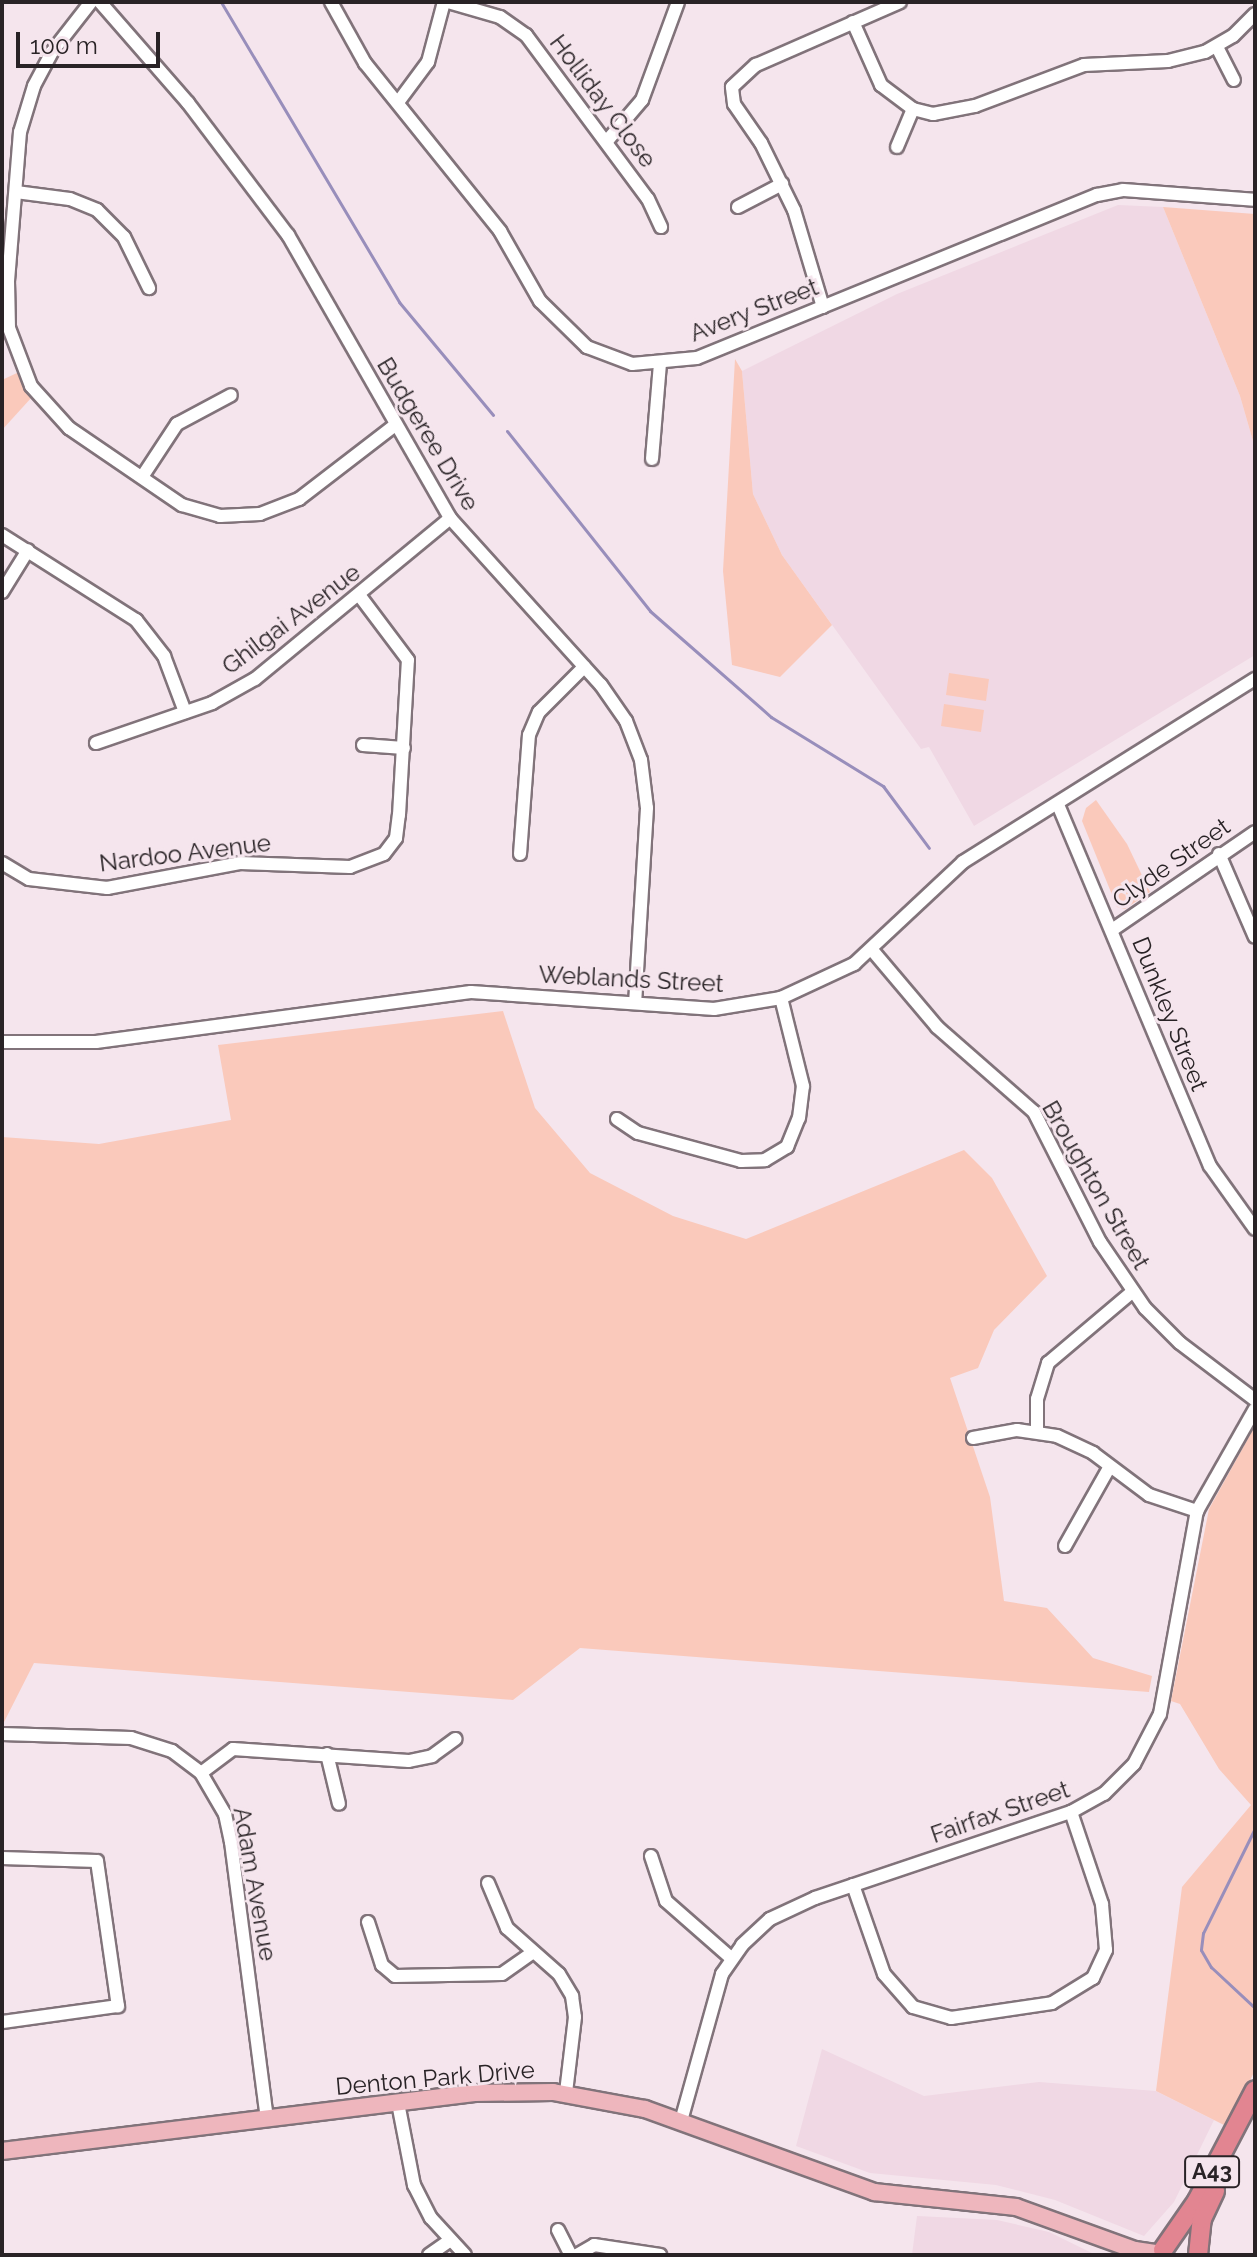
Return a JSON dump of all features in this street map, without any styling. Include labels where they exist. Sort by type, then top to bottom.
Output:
[{"type":"highway","name":"A43","points":[[1158,2253],[1197,2201],[1255,2090]]},
{"type":"highway","name":"A43","points":[[1158,2253],[1178,2248],[1195,2255],[1202,2219],[1255,2114]]},
{"type":"main road","name":"Denton Park Drive","points":[[2,2151],[488,2092],[566,2093],[681,2121],[874,2192],[1003,2204],[1044,2214],[1092,2235],[1158,2253]]},
{"type":"main road","name":"Denton Park Drive","points":[[1092,2235],[1117,2255]]},
{"type":"street","points":[[91,2],[52,52],[34,86],[20,132],[9,328],[23,371],[69,428],[182,505],[220,516],[260,514],[299,499],[395,425]]},
{"type":"street","name":"Budgeree Drive","points":[[100,2],[188,103],[288,235],[450,518],[584,667],[626,721],[646,782],[635,1003]]},
{"type":"street","name":"Avery Street","points":[[331,2],[365,63],[399,101],[500,231],[560,324],[587,347],[632,364],[660,364],[697,358],[1097,195],[1123,190],[1255,200]]},
{"type":"street","points":[[399,101],[428,62],[446,2]]},
{"type":"street","name":"Holliday Close","points":[[446,2],[500,17],[526,35],[607,141],[661,227]]},
{"type":"street","points":[[607,141],[642,100],[678,2]]},
{"type":"street","points":[[823,307],[782,184],[732,95],[736,79],[756,65],[900,2]]},
{"type":"street","points":[[853,22],[881,85],[913,109],[946,113],[1084,65],[1168,61],[1217,47],[1255,14]]},
{"type":"street","points":[[1217,47],[1234,80]]},
{"type":"street","points":[[897,147],[913,109]]},
{"type":"street","points":[[738,207],[782,184]]},
{"type":"street","points":[[16,192],[70,199],[97,210],[124,237],[150,287]]},
{"type":"street","points":[[652,459],[660,364]]},
{"type":"street","points":[[142,477],[177,424],[231,395]]},
{"type":"street","name":"Ghilgai Avenue","points":[[96,743],[185,712],[255,679],[360,596],[450,518]]},
{"type":"street","points":[[2,535],[136,620],[164,656],[185,712]]},
{"type":"street","points":[[2,592],[28,550]]},
{"type":"street","name":"Nardoo Avenue","points":[[2,863],[29,879],[107,888],[240,863],[369,864],[396,838],[408,660],[400,643],[360,596]]},
{"type":"street","points":[[520,854],[529,735],[539,712],[584,667]]},
{"type":"street","name":"Weblands Street","points":[[2,1042],[112,1040],[461,993],[714,1009],[781,998],[832,978],[872,950],[943,877],[1059,807],[1145,745],[1255,679]]},
{"type":"street","points":[[363,745],[404,748]]},
{"type":"street","name":"Dunkley Street","points":[[1059,807],[1210,1166],[1255,1229]]},
{"type":"street","name":"Clyde Street","points":[[1112,930],[1255,832]]},
{"type":"street","points":[[1219,854],[1255,937]]},
{"type":"street","name":"Broughton Street","points":[[872,950],[937,1027],[1034,1112],[1100,1242],[1132,1292],[1180,1343],[1255,1400]]},
{"type":"street","points":[[617,1119],[638,1133],[741,1161],[765,1160],[787,1147],[799,1118],[803,1086],[781,998]]},
{"type":"street","points":[[1037,1430],[1037,1399],[1048,1363],[1132,1292]]},
{"type":"street","name":"Fairfax Street","points":[[681,2121],[715,1991],[731,1958],[770,1919],[853,1885],[1071,1812],[1125,1775],[1156,1726],[1197,1511],[1255,1409]]},
{"type":"street","points":[[973,1438],[1037,1430],[1075,1443],[1149,1495],[1197,1511]]},
{"type":"street","points":[[1065,1546],[1109,1468]]},
{"type":"street","name":"Adam Avenue","points":[[2,1734],[131,1738],[172,1751],[201,1773],[225,1814],[231,1842],[267,2118]]},
{"type":"street","points":[[201,1773],[233,1749],[409,1761],[432,1756],[455,1739]]},
{"type":"street","points":[[327,1754],[339,1804]]},
{"type":"street","points":[[853,1885],[884,1974],[913,2007],[951,2018],[1052,2003],[1093,1978],[1106,1950],[1102,1904],[1071,1812]]},
{"type":"street","points":[[651,1856],[666,1901],[731,1958]]},
{"type":"street","points":[[2,1858],[97,1861],[118,2006],[2,2022]]},
{"type":"street","points":[[488,1883],[497,1911],[531,1954],[559,1974],[572,1996],[575,2017],[566,2093]]},
{"type":"street","points":[[368,1922],[382,1965],[395,1976],[502,1974],[531,1954]]},
{"type":"street","points":[[398,2103],[414,2185],[449,2241],[465,2255]]},
{"type":"street","points":[[558,2230],[571,2255]]},
{"type":"street","points":[[429,2255],[449,2241]]},
{"type":"street","points":[[577,2255],[594,2245],[616,2245],[660,2255]]},
{"type":"shaded area","points":[[1118,205],[1163,207],[1240,396],[1255,448],[1255,655],[974,826],[929,747],[921,749],[782,555],[753,494],[742,371],[897,294]]},
{"type":"shaded area","points":[[1163,207],[1255,214],[1255,448],[1240,396]]},
{"type":"shaded area","points":[[735,359],[742,371],[753,494],[782,555],[832,625],[780,677],[732,665],[723,571]]},
{"type":"shaded area","points":[[19,372],[32,397],[2,430],[2,380]]},
{"type":"shaded area","points":[[949,673],[989,679],[986,701],[946,695]]},
{"type":"shaded area","points":[[944,704],[984,710],[981,732],[941,726]]},
{"type":"shaded area","points":[[1096,800],[1127,844],[1150,892],[1125,909],[1117,907],[1082,821],[1086,808]]},
{"type":"shaded area","points":[[503,1011],[535,1108],[590,1173],[673,1216],[746,1239],[964,1150],[992,1178],[1047,1276],[994,1330],[978,1368],[950,1378],[990,1497],[1004,1601],[1047,1608],[1093,1658],[1152,1676],[1149,1692],[580,1648],[513,1700],[34,1663],[2,1726],[2,1137],[99,1144],[231,1120],[218,1045]]},
{"type":"shaded area","points":[[1255,1426],[1255,2070],[1228,2127],[1156,2091],[1182,1887],[1251,1805],[1219,1769],[1180,1704],[1171,1701],[1209,1509]]},
{"type":"shaded area","points":[[822,2049],[924,2096],[1039,2082],[1156,2091],[1214,2120],[1174,2202],[1144,2236],[1055,2200],[996,2185],[870,2173],[796,2146]]},
{"type":"shaded area","points":[[917,2216],[997,2220],[1049,2232],[1096,2255],[912,2255]]},
{"type":"waterway","points":[[221,2],[399,302],[493,415]]},
{"type":"waterway","points":[[507,431],[650,611],[771,717],[883,786],[929,848]]},
{"type":"waterway","points":[[1255,1828],[1203,1933],[1201,1950],[1211,1967],[1255,2008]]}]
